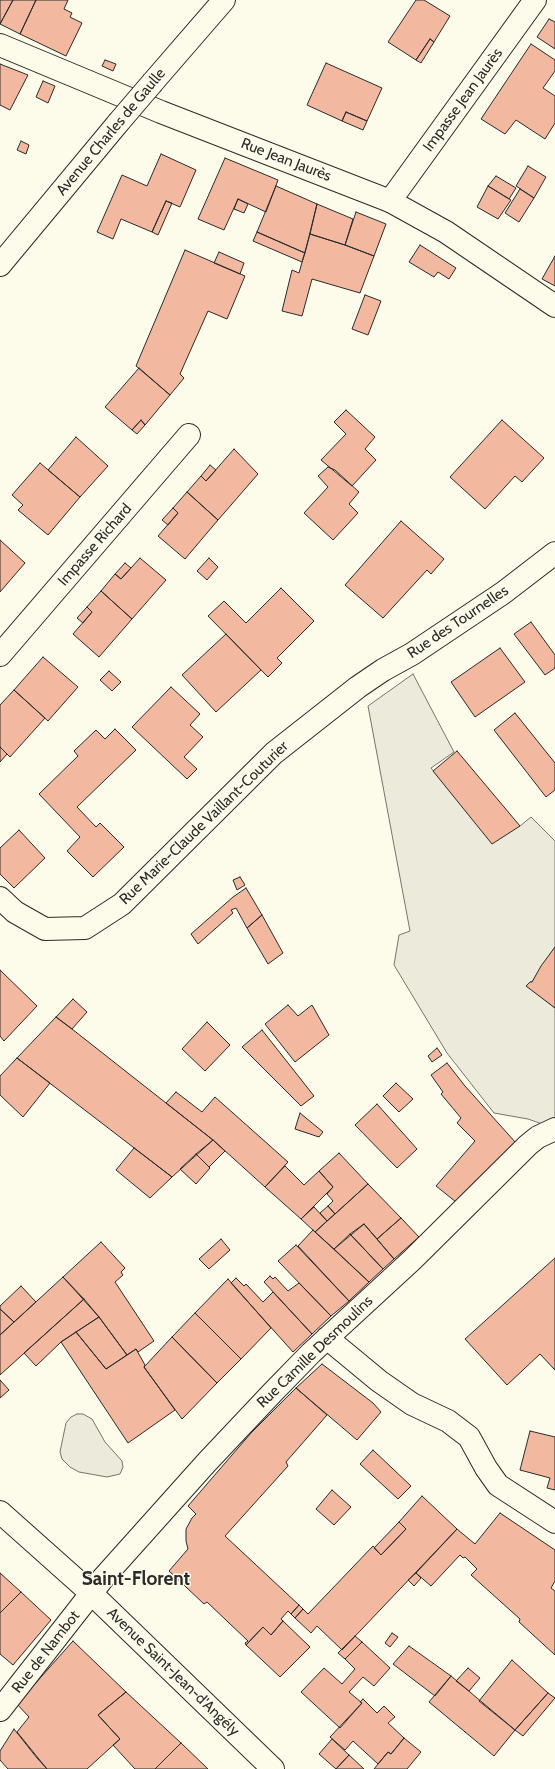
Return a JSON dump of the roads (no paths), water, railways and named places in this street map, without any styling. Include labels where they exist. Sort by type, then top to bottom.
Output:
[{"type":"street","name":"Avenue Charles de Gaulle","points":[[0,265],[118,123],[224,0]]},
{"type":"street","name":"Impasse Jean Jaurès","points":[[390,201],[535,0]]},
{"type":"street","name":"Rue Jean Jaurès","points":[[0,45],[161,112],[390,201],[446,232],[555,306]]},
{"type":"street","name":"Impasse Richard","points":[[0,655],[189,435]]},
{"type":"street","name":"Rue des Tournelles","points":[[358,687],[383,670],[412,654],[503,593],[555,553]]},
{"type":"street","name":"Rue Marie-Claude Vaillant-Couturier","points":[[0,898],[15,912],[45,929],[85,928],[122,904],[274,752],[358,687]]},
{"type":"street","name":"Rue Camille Desmoulins","points":[[92,1594],[149,1525],[273,1392],[327,1338],[412,1260],[528,1145],[538,1137],[555,1129]]},
{"type":"street","points":[[327,1338],[379,1381],[412,1404],[448,1421],[469,1438],[486,1468],[498,1485],[555,1522]]},
{"type":"street","name":"Avenue Saint-Jean-d'Angély","points":[[0,1512],[92,1594],[273,1769]]},
{"type":"street","name":"Rue de Nambot","points":[[0,1710],[92,1594]]},
{"type":"district","name":"Saint-Florent","points":[[136,1579]]}]
